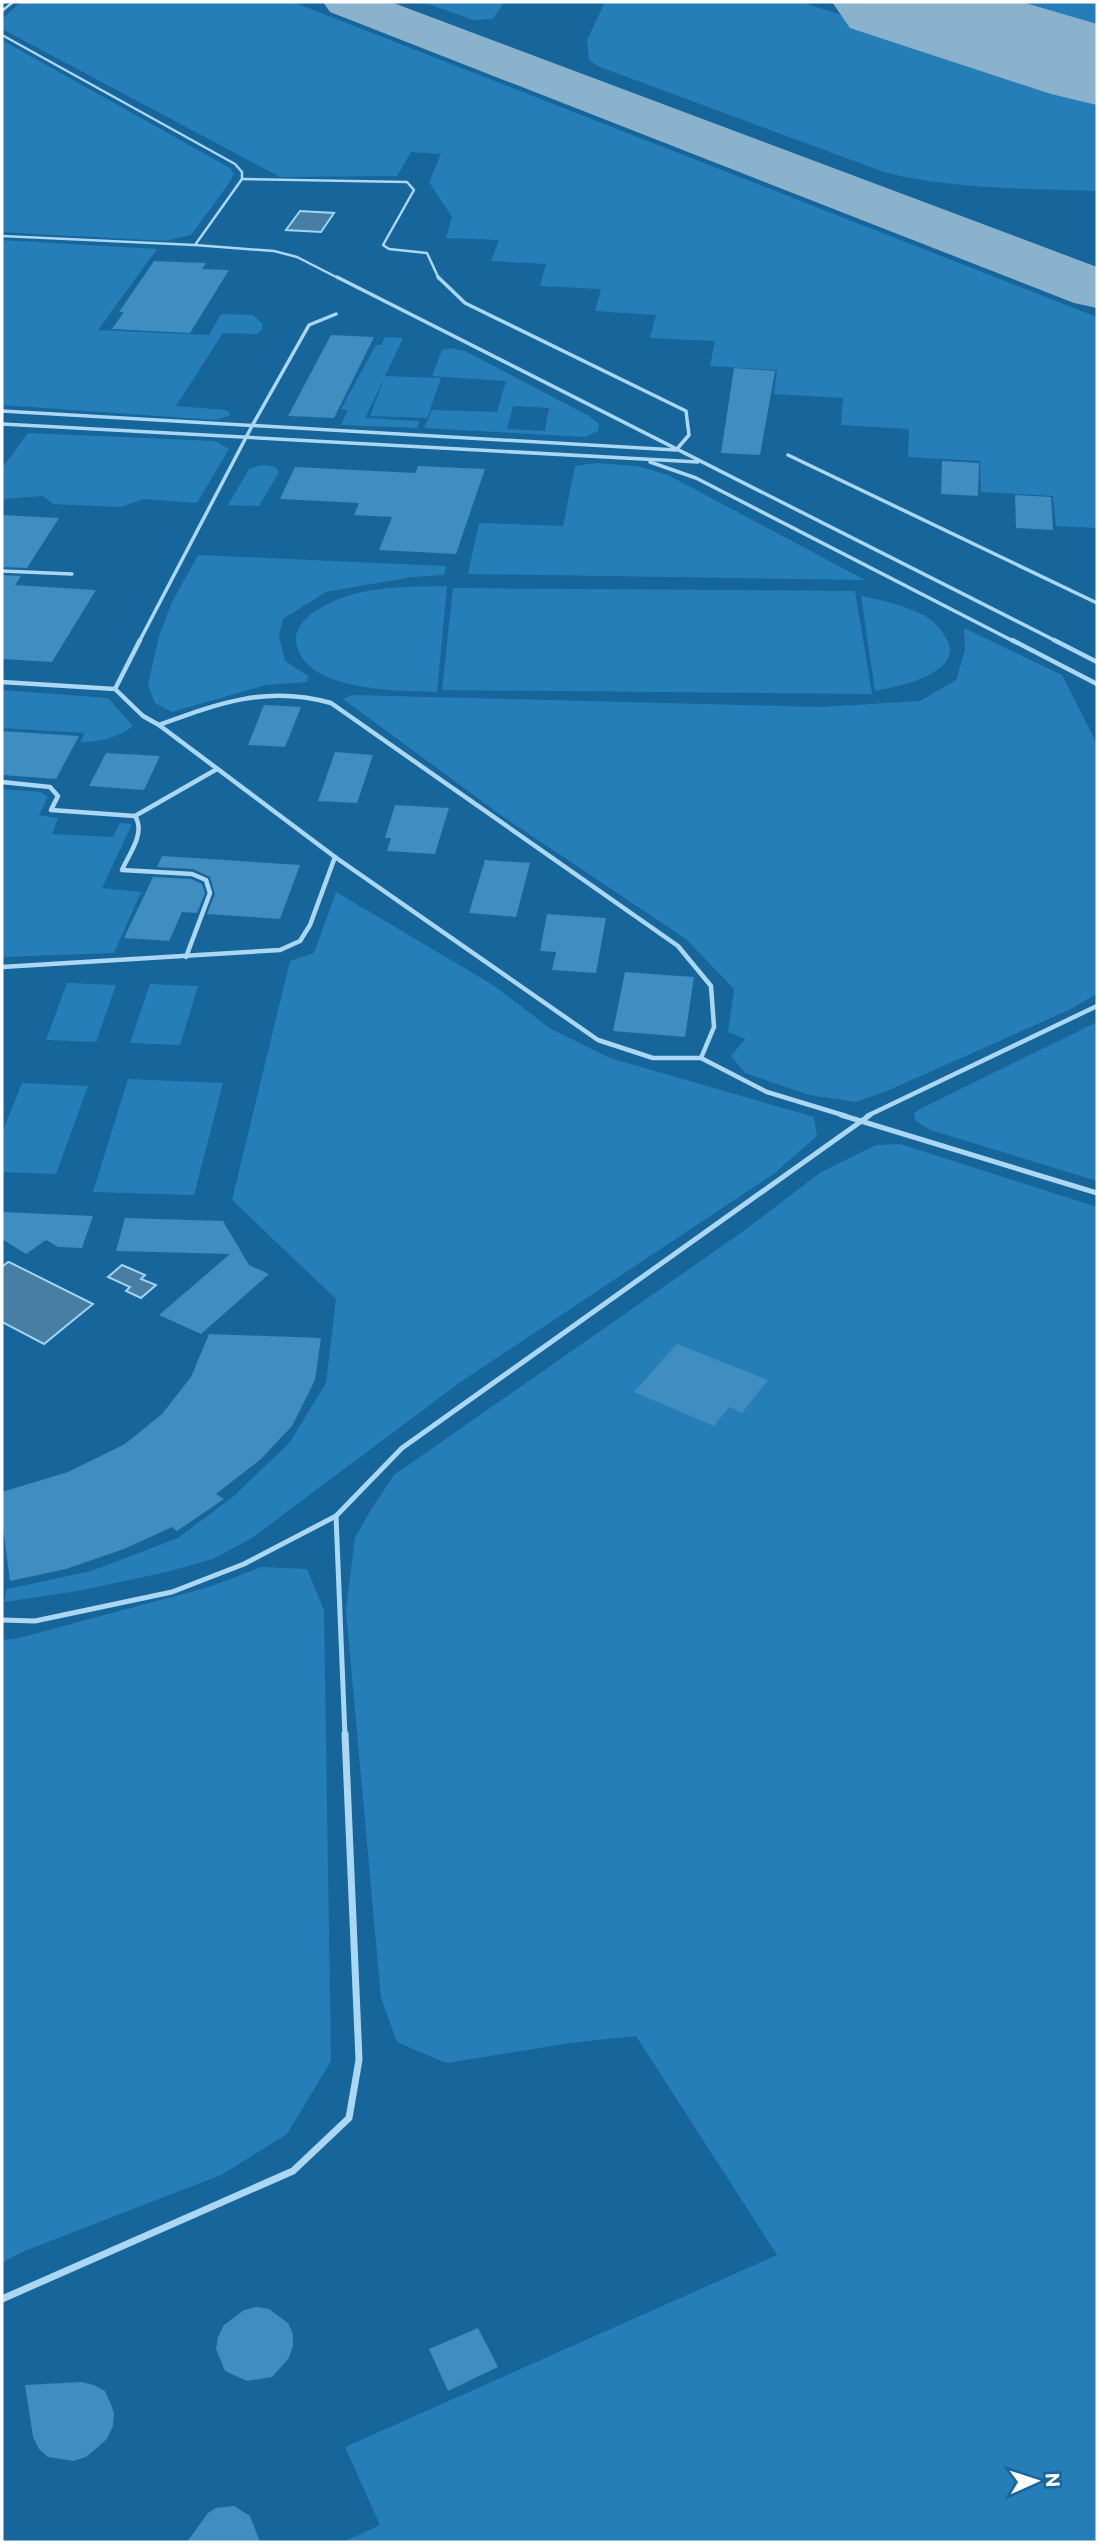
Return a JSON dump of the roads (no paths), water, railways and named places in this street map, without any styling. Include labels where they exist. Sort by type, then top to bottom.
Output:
[{"type":"lane","points":[[2,11],[13,2]]},
{"type":"lane","points":[[2,35],[235,164],[243,172],[242,179],[195,245]]},
{"type":"lane","points":[[242,179],[407,182],[414,190],[383,245],[389,249],[427,253],[438,278],[465,303],[686,411],[689,435],[676,450]]},
{"type":"lane","points":[[2,236],[195,245],[274,251],[297,257],[1097,662]]},
{"type":"lane","points":[[114,689],[252,425],[309,325],[336,314]]},
{"type":"lane","points":[[2,411],[676,450]]},
{"type":"lane","points":[[2,424],[701,462]]},
{"type":"lane","points":[[611,457],[612,446]]},
{"type":"lane","points":[[788,455],[1097,603]]},
{"type":"lane","points":[[636,459],[696,478],[1097,684]]},
{"type":"lane","points":[[2,571],[72,574]]},
{"type":"lane","points":[[2,682],[114,689],[143,716],[159,725],[335,857],[598,1040],[653,1058],[701,1058],[767,1092],[1097,1193]]},
{"type":"lane","points":[[159,725],[215,705],[265,693],[312,695],[331,703],[678,946],[711,986],[714,1027],[701,1058]]},
{"type":"lane","points":[[2,782],[50,787],[58,796],[51,810],[135,816],[217,769]]},
{"type":"lane","points":[[135,816],[140,821],[141,829],[122,870],[192,874],[206,880],[210,893],[186,957]]},
{"type":"lane","points":[[2,967],[280,950],[300,940],[310,925],[335,857]]},
{"type":"lane","points":[[2,1620],[35,1621],[172,1592],[244,1564],[336,1516],[402,1448],[861,1119],[1097,1006]]},
{"type":"lane","points":[[2,2299],[293,2171],[349,2118],[359,2060],[336,1516]]}]
